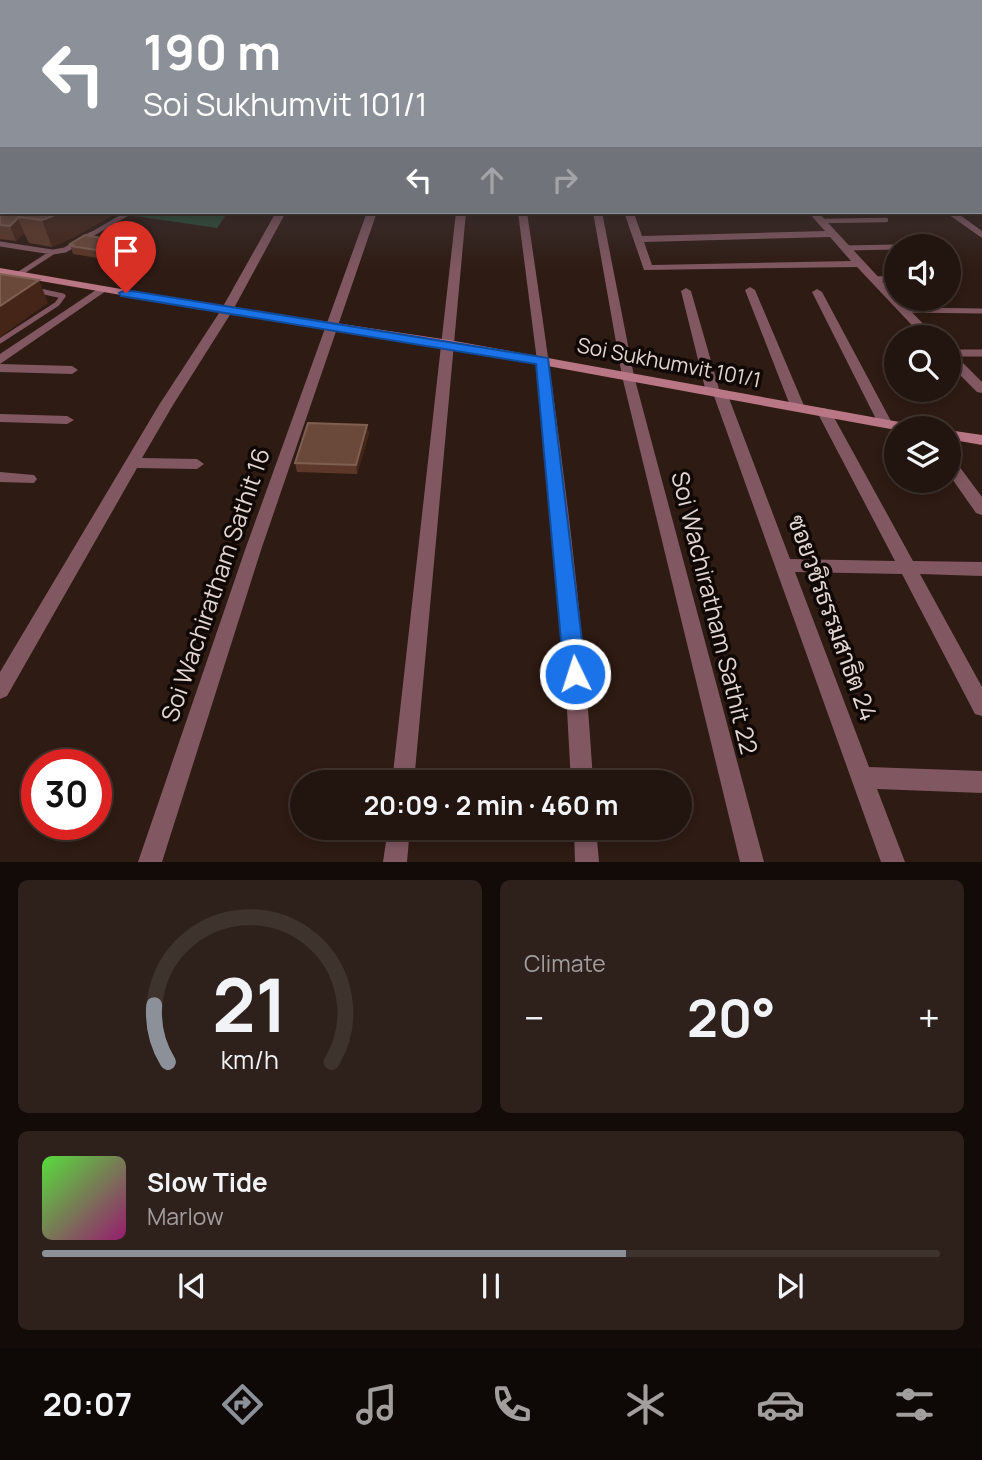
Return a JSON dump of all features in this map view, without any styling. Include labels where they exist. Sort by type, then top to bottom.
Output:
[{"type":"street","points":[[0,690],[8,662],[228,310],[280,214]]},
{"type":"street","name":"Soi Wachiratham Sathit 16","points":[[150,862],[253,550],[371,214]]},
{"type":"street","points":[[404,770],[461,214]]},
{"type":"street","points":[[522,214],[543,361],[571,620],[581,770]]},
{"type":"street","name":"Soi Wachiratham Sathit 22","points":[[597,214],[628,376],[752,862]]},
{"type":"street","points":[[630,214],[646,267],[860,264]]},
{"type":"street","points":[[815,214],[884,290]]},
{"type":"street","points":[[953,214],[982,234]]},
{"type":"street","points":[[638,239],[833,234]]},
{"type":"street","name":"Soi Sukhumvit 101/1","points":[[0,271],[449,344],[884,423]]},
{"type":"street","points":[[0,358],[97,288]]},
{"type":"street","points":[[750,290],[798,408]]},
{"type":"street","name":"ซอยวชิรธรรมสาธิต 24","points":[[686,291],[716,393],[785,565],[893,862]]},
{"type":"street","points":[[817,292],[884,421]]},
{"type":"street","points":[[905,311],[919,325]]},
{"type":"street","points":[[961,367],[982,389]]},
{"type":"street","points":[[0,368],[72,370]]},
{"type":"street","points":[[824,412],[982,707]]},
{"type":"street","points":[[0,418],[66,421]]},
{"type":"street","points":[[961,436],[982,440]]},
{"type":"street","points":[[132,463],[197,464]]},
{"type":"street","points":[[0,477],[29,479]]},
{"type":"street","points":[[961,479],[982,509]]},
{"type":"street","points":[[785,565],[982,569]]},
{"type":"street","points":[[862,778],[982,782]]},
{"type":"street","points":[[395,862],[398,840]]},
{"type":"street","points":[[586,840],[587,862]]},
{"type":"lane","points":[[0,244],[53,252],[65,250],[127,214]]},
{"type":"lane","points":[[821,221],[886,220]]},
{"type":"lane","points":[[845,248],[884,247]]},
{"type":"lane","points":[[19,274],[53,252]]},
{"type":"lane","points":[[873,279],[884,279]]},
{"type":"lane","points":[[0,341],[57,303],[63,296],[24,288]]},
{"type":"lane","points":[[961,311],[982,311]]},
{"type":"lane","points":[[961,354],[982,353]]},
{"type":"green space","points":[[138,214],[227,214],[217,228],[135,216]]},
{"type":"building","points":[[0,214],[22,214],[10,226],[0,225]]},
{"type":"building","points":[[23,214],[58,214],[42,220],[18,217]]},
{"type":"building","points":[[85,235],[118,241],[102,251],[71,246],[73,245],[70,244]]},
{"type":"building","points":[[0,274],[39,280],[0,306]]},
{"type":"building","points":[[308,423],[367,425],[356,465],[295,463]]},
{"type":"route","points":[[126,293],[379,332],[543,361],[575,674]]}]
